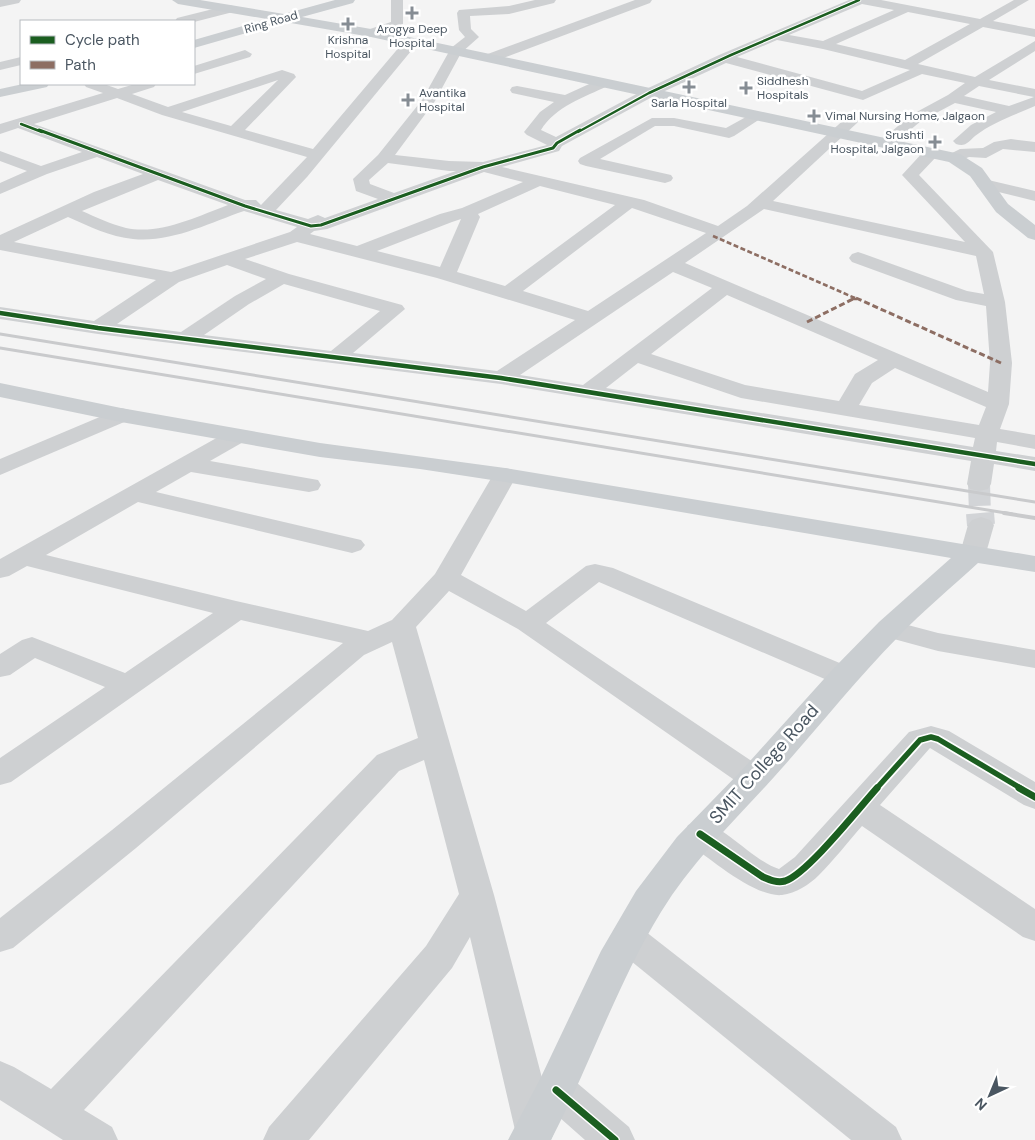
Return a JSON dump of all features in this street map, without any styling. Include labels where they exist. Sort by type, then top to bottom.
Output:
[{"type":"main road","points":[[178,0],[210,6],[230,5],[280,18],[456,51],[954,158],[976,172],[1002,208],[1035,234]]},
{"type":"main road","points":[[195,40],[280,18],[337,0]]},
{"type":"main road","name":"Ring Road","points":[[195,44],[280,18],[349,0]]},
{"type":"main road","points":[[0,93],[3,90],[22,85]]},
{"type":"main road","points":[[0,93],[37,85]]},
{"type":"main road","points":[[0,390],[120,415],[320,450],[420,462],[977,539],[1035,564]]},
{"type":"main road","name":"SMIT College Road","points":[[532,1135],[556,1090],[614,962],[649,901],[689,846],[754,778],[844,676],[977,539]]},
{"type":"street","points":[[0,3],[15,0]]},
{"type":"street","points":[[371,34],[398,24],[397,0]]},
{"type":"street","points":[[390,198],[362,187],[361,178],[384,158],[428,101],[456,51],[473,37],[465,30],[463,13],[509,10],[550,0]]},
{"type":"street","points":[[490,58],[646,0]]},
{"type":"street","points":[[98,328],[172,278],[477,167],[553,148],[557,143],[649,93],[724,58],[860,0],[904,10],[1035,33]]},
{"type":"street","points":[[907,64],[1023,0]]},
{"type":"street","points":[[184,20],[230,5]]},
{"type":"street","points":[[824,45],[904,10]]},
{"type":"street","points":[[776,36],[907,64],[921,70],[1035,93]]},
{"type":"street","points":[[264,212],[316,155],[411,42]]},
{"type":"street","points":[[886,143],[916,118],[953,98],[1035,45]]},
{"type":"street","points":[[195,70],[245,54]]},
{"type":"street","points":[[724,58],[863,96],[921,70]]},
{"type":"street","points":[[0,66],[20,61]]},
{"type":"street","points":[[167,112],[282,74],[289,77],[234,132]]},
{"type":"street","points":[[557,143],[532,132],[538,120],[567,100],[603,83]]},
{"type":"street","points":[[94,85],[167,112],[316,155]]},
{"type":"street","points":[[0,129],[146,85]]},
{"type":"street","points":[[517,90],[567,100]]},
{"type":"street","points":[[953,98],[1010,111]]},
{"type":"street","points":[[961,141],[968,134],[1010,111],[1035,101]]},
{"type":"street","points":[[665,178],[586,161],[652,122],[674,122],[729,133],[755,116]]},
{"type":"street","points":[[501,378],[760,203],[852,120]]},
{"type":"street","points":[[20,124],[264,212],[304,231],[360,251],[510,291],[590,318]]},
{"type":"street","points":[[986,153],[999,145],[1011,144],[1035,147]]},
{"type":"street","points":[[0,189],[96,152]]},
{"type":"street","points":[[954,158],[966,152],[986,153],[1010,159]]},
{"type":"street","points":[[2,153],[41,172]]},
{"type":"street","points":[[930,153],[910,175],[984,252],[995,302],[1001,363],[998,404],[985,445],[979,484]]},
{"type":"street","points":[[384,158],[477,167],[536,182],[568,187],[638,204],[719,232]]},
{"type":"street","points":[[0,243],[67,211],[158,174]]},
{"type":"street","points":[[360,251],[446,218],[468,212],[536,182]]},
{"type":"street","points":[[984,184],[1035,196]]},
{"type":"street","points":[[67,211],[116,231],[145,235],[166,231],[278,197]]},
{"type":"street","points":[[510,291],[628,203]]},
{"type":"street","points":[[760,203],[984,252]]},
{"type":"street","points":[[447,274],[471,217],[468,212]]},
{"type":"street","points":[[0,243],[172,278]]},
{"type":"street","points":[[858,258],[963,296],[995,302]]},
{"type":"street","points":[[227,259],[282,278],[395,309],[336,357]]},
{"type":"street","points":[[671,264],[998,404]]},
{"type":"street","points":[[185,339],[242,300],[282,278]]},
{"type":"street","points":[[587,392],[726,287]]},
{"type":"street","points":[[0,313],[98,328],[501,378],[587,392],[985,445],[1035,442]]},
{"type":"street","points":[[635,355],[741,391],[846,409],[985,445],[1035,464]]},
{"type":"street","points":[[846,409],[863,379],[894,359]]},
{"type":"street","points":[[0,468],[120,415]]},
{"type":"street","points":[[0,570],[237,436]]},
{"type":"street","points":[[187,464],[309,486]]},
{"type":"street","points":[[0,938],[124,839],[354,649],[402,626],[446,578],[505,475]]},
{"type":"street","points":[[134,494],[352,545]]},
{"type":"street","points":[[24,557],[236,610],[372,640]]},
{"type":"street","points":[[528,623],[595,572],[604,574],[844,676]]},
{"type":"street","points":[[446,578],[528,623],[754,778]]},
{"type":"street","points":[[0,774],[236,610]]},
{"type":"street","points":[[402,626],[477,895],[532,1135]]},
{"type":"street","points":[[889,629],[938,642],[1035,659]]},
{"type":"street","points":[[0,668],[32,646],[128,684]]},
{"type":"street","points":[[700,834],[751,870],[770,880],[780,882],[794,877],[807,866],[924,737],[938,739],[1035,797]]},
{"type":"street","points":[[54,1113],[388,763],[434,744]]},
{"type":"street","points":[[860,808],[1035,927]]},
{"type":"street","points":[[282,1140],[440,957],[477,895]]},
{"type":"street","points":[[628,938],[882,1140]]},
{"type":"street","points":[[0,1079],[98,1140]]},
{"type":"street","points":[[556,1090],[615,1140]]},
{"type":"tunnel","points":[[979,484],[980,514]]},
{"type":"tunnel","points":[[980,513],[981,525]]},
{"type":"railway","points":[[0,334],[1035,502]]},
{"type":"railway","points":[[0,348],[1012,514]]},
{"type":"railway","points":[[1004,513],[1035,518]]},
{"type":"marked path","points":[[713,236],[855,298]]},
{"type":"marked path","points":[[807,322],[855,298],[1001,363]]},
{"type":"cycle path","points":[[21,124],[245,206],[311,226],[321,225],[483,167],[553,148],[557,143],[649,93],[731,55],[859,0]]},
{"type":"cycle path","points":[[0,313],[98,328],[501,378],[1035,464]]},
{"type":"cycle path","points":[[700,834],[763,877],[780,882],[788,880],[807,866],[920,740],[931,737],[938,739],[1035,797]]},
{"type":"cycle path","points":[[556,1090],[615,1140]]},
{"type":"place","name":"Arogya Deep Hospital","points":[[412,13]]},
{"type":"place","name":"Krishna Hospital","points":[[348,24]]},
{"type":"place","name":"Sarla Hospital","points":[[689,87]]},
{"type":"place","name":"Siddhesh Hospitals","points":[[746,88]]},
{"type":"place","name":"Avantika Hospital","points":[[408,100]]},
{"type":"place","name":"Vimal Nursing Home, Jalgaon","points":[[814,116]]},
{"type":"place","name":"Srushti Hospital, Jalgaon","points":[[935,142]]}]
